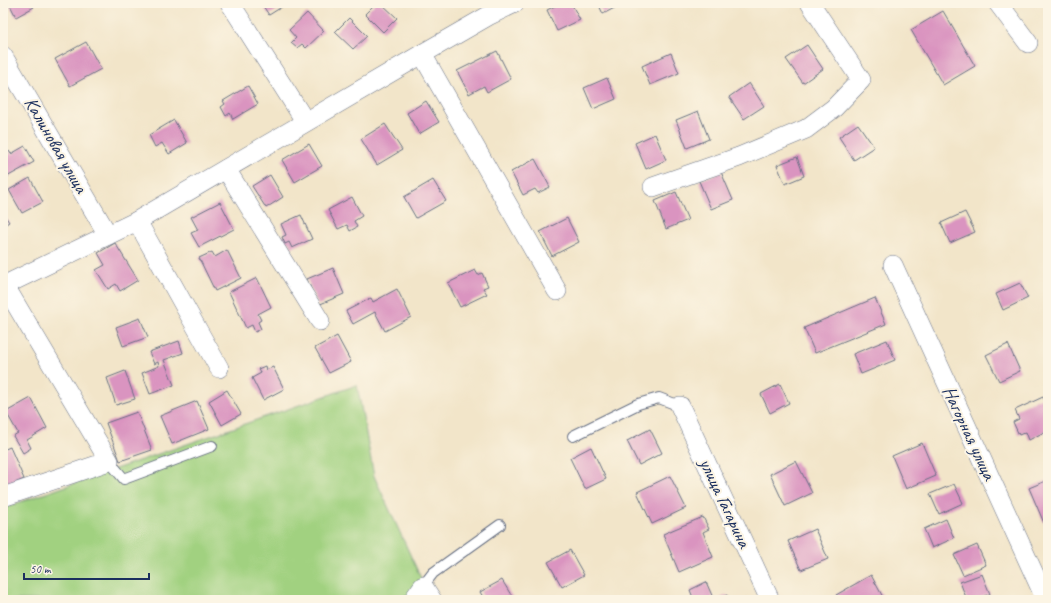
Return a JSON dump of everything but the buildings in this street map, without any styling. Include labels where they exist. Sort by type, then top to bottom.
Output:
[{"type":"street","points":[[230,3],[306,121]]},
{"type":"street","points":[[3,497],[109,461],[4,286],[137,221],[422,54],[488,16],[515,3]]},
{"type":"street","points":[[653,187],[739,157],[806,129],[834,108],[861,80],[810,3]]},
{"type":"street","points":[[998,3],[1028,43]]},
{"type":"street","points":[[422,54],[557,291]]},
{"type":"street","name":"Калиновая улица","points":[[3,56],[108,235]]},
{"type":"street","points":[[226,169],[320,321]]},
{"type":"street","points":[[137,221],[219,368]]},
{"type":"street","name":"Нагорная улица","points":[[893,265],[1046,600]]},
{"type":"street","name":"улица Гагарина","points":[[680,406],[770,600]]},
{"type":"lane","points":[[573,436],[638,404],[659,398],[680,406]]},
{"type":"lane","points":[[109,461],[124,479],[212,446]]},
{"type":"lane","points":[[423,595],[432,573],[500,525]]},
{"type":"green space","points":[[357,385],[374,476],[431,600],[3,600],[3,508]]}]
